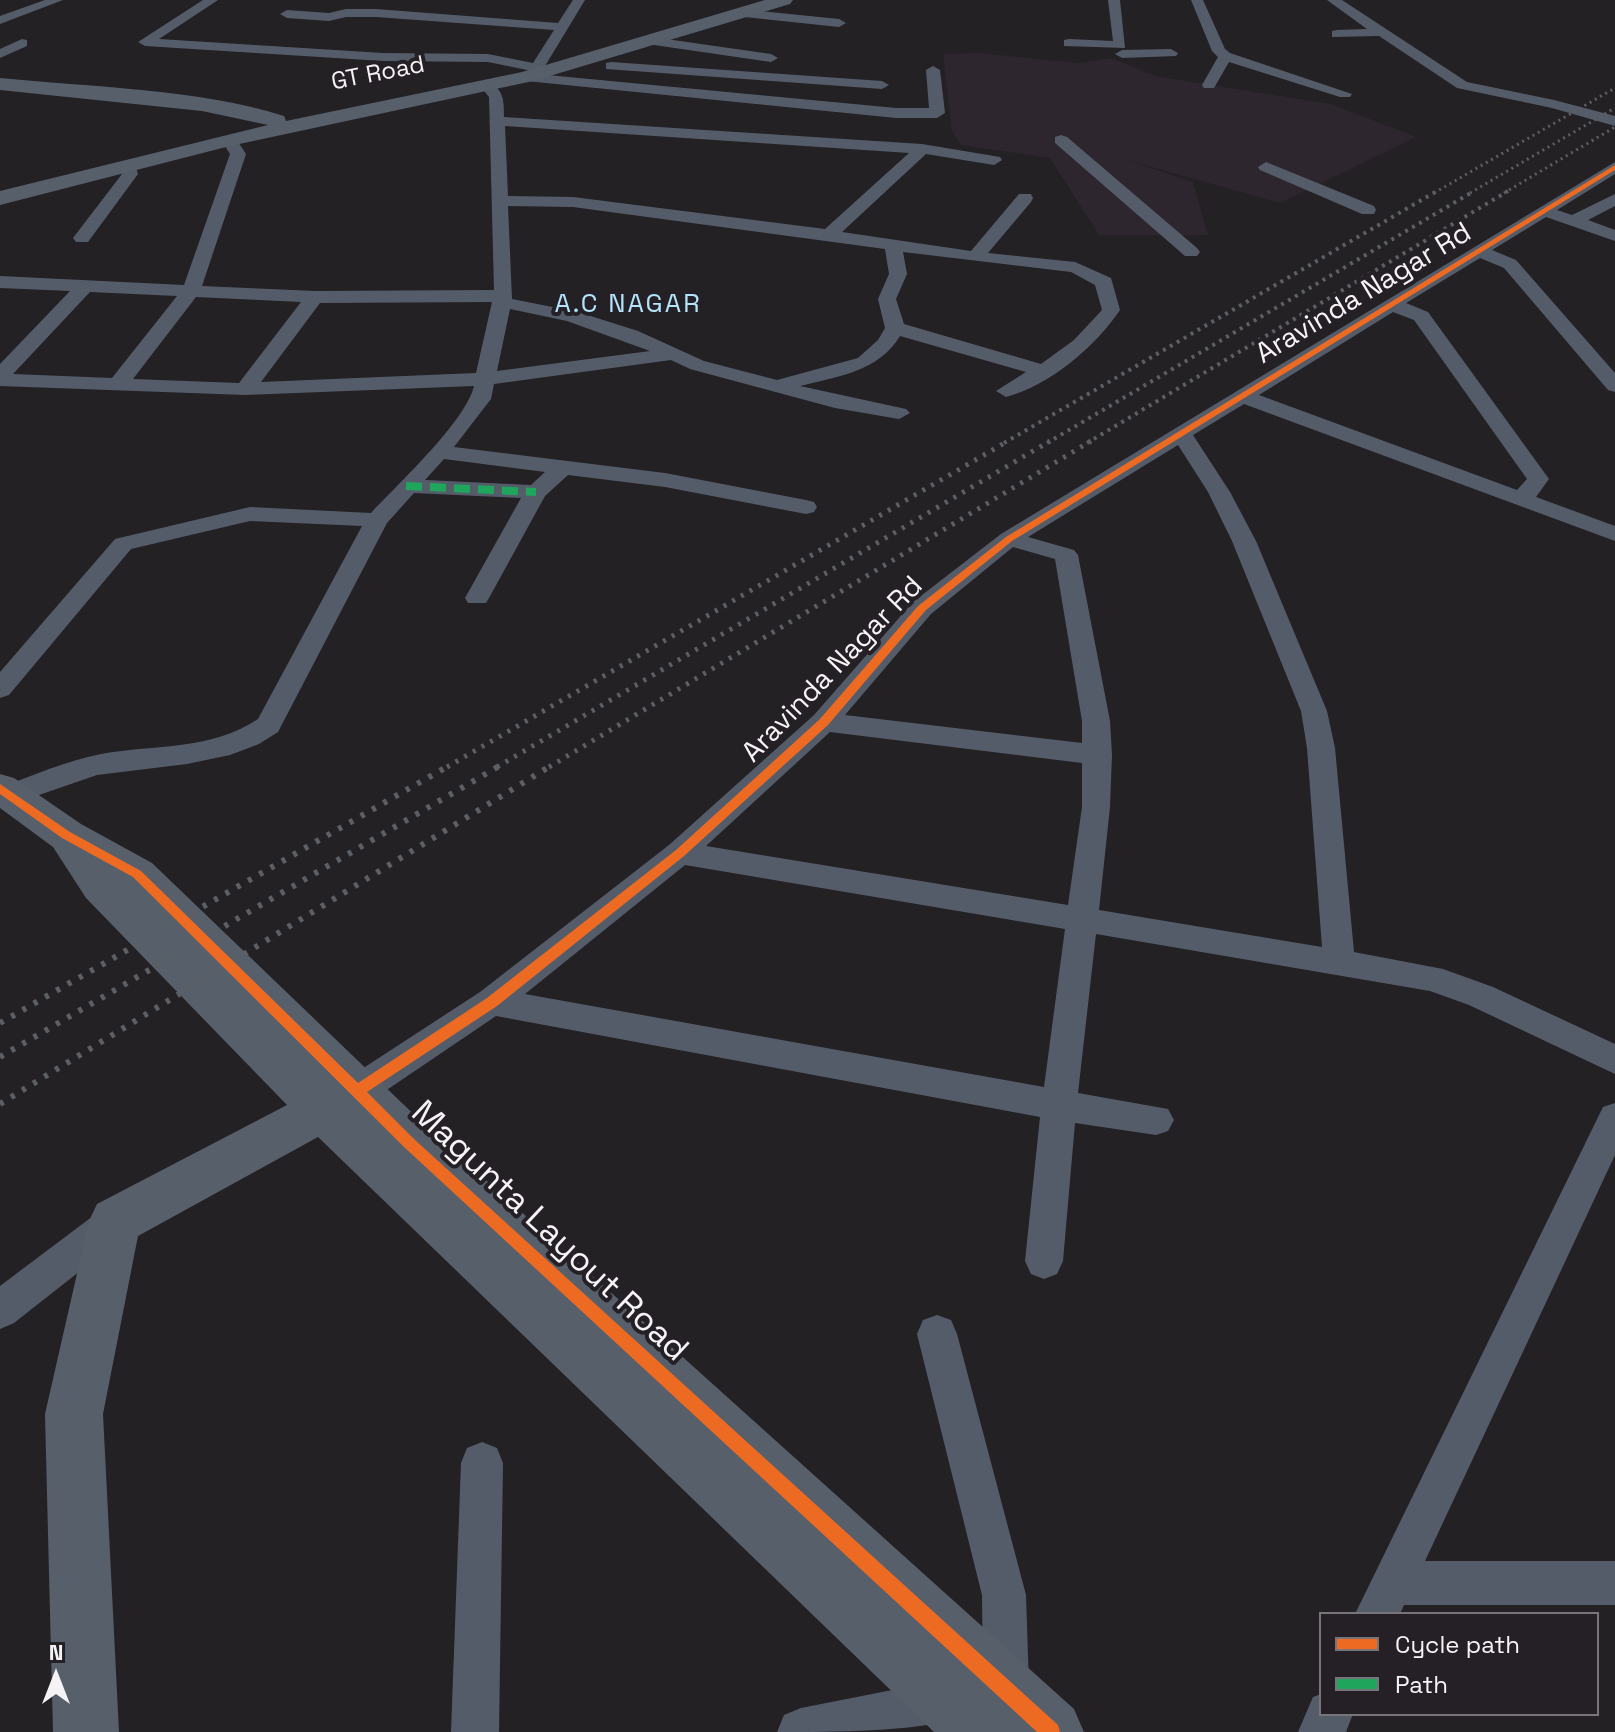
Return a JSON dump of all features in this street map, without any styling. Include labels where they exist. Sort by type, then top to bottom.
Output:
[{"type":"main road","name":"GT Road","points":[[0,187],[276,121],[532,73],[763,0]]},
{"type":"main road","points":[[0,198],[229,140],[488,87],[784,0]]},
{"type":"main road","points":[[0,84],[202,105],[255,114],[276,121]]},
{"type":"main road","points":[[5,791],[66,835],[101,886],[340,1101],[980,1708],[1051,1732]]},
{"type":"main road","points":[[86,1732],[74,1414],[115,1221],[340,1101]]},
{"type":"street","points":[[0,20],[57,0]]},
{"type":"street","points":[[212,0],[145,42],[383,57],[488,58],[532,73],[896,113],[937,113],[933,70]]},
{"type":"street","points":[[309,0],[280,18],[376,13],[565,27]]},
{"type":"street","points":[[532,73],[565,27],[579,0]]},
{"type":"street","points":[[1114,0],[1122,52]]},
{"type":"street","points":[[1197,0],[1219,51],[1225,56],[1345,94]]},
{"type":"street","points":[[1333,0],[1462,85],[1554,104],[1615,121]]},
{"type":"street","points":[[740,13],[839,23]]},
{"type":"street","points":[[236,47],[262,31]]},
{"type":"street","points":[[1337,34],[1384,32]]},
{"type":"street","points":[[652,41],[771,58]]},
{"type":"street","points":[[0,54],[22,43]]},
{"type":"street","points":[[1069,43],[1120,45],[1122,52]]},
{"type":"street","points":[[1122,52],[1171,53]]},
{"type":"street","points":[[1209,85],[1225,56]]},
{"type":"street","points":[[578,63],[882,85]]},
{"type":"street","points":[[1277,72],[1306,67]]},
{"type":"street","points":[[1435,88],[1449,94],[1462,85]]},
{"type":"street","points":[[5,791],[97,765],[219,750],[241,744],[268,725],[377,520],[439,452],[481,399],[502,299],[496,96],[488,87]]},
{"type":"street","points":[[496,121],[922,149],[994,160]]},
{"type":"street","points":[[118,384],[191,291],[238,154],[229,140]]},
{"type":"street","points":[[1061,140],[1191,252]]},
{"type":"street","points":[[829,235],[922,149]]},
{"type":"street","points":[[82,238],[130,174],[128,165]]},
{"type":"street","points":[[1266,167],[1368,210]]},
{"type":"street","name":"Aravinda Nagar Rd","points":[[340,1101],[492,1002],[680,853],[824,722],[922,608],[1009,539],[1615,167]]},
{"type":"street","points":[[975,257],[1025,198]]},
{"type":"street","points":[[1574,221],[1615,199]]},
{"type":"street","points":[[499,201],[573,202],[975,257],[1075,267],[1104,282],[1111,310],[1098,331],[1067,357],[1006,391]]},
{"type":"street","points":[[1545,211],[1615,236]]},
{"type":"street","points":[[777,387],[865,362],[885,344],[895,328],[887,299],[898,274],[893,245]]},
{"type":"street","points":[[1480,251],[1510,264],[1615,386]]},
{"type":"street","points":[[0,282],[315,297],[502,299],[631,335],[697,365],[835,402],[899,413]]},
{"type":"street","points":[[0,378],[85,286]]},
{"type":"street","points":[[245,389],[315,297]]},
{"type":"street","points":[[1393,305],[1421,316],[1538,479],[1522,499]]},
{"type":"street","points":[[895,328],[1043,371]]},
{"type":"street","points":[[0,378],[245,389],[485,379],[674,354]]},
{"type":"street","points":[[1243,396],[1615,534]]},
{"type":"street","points":[[1182,434],[1219,492],[1244,541],[1314,711],[1321,748],[1339,962]]},
{"type":"street","points":[[439,452],[665,480],[806,507]]},
{"type":"street","points":[[477,598],[536,492],[564,467]]},
{"type":"street","points":[[406,486],[536,492]]},
{"type":"street","points":[[0,689],[123,544],[250,514],[377,520]]},
{"type":"street","points":[[1009,539],[1066,555],[1096,721],[1098,755],[1084,921],[1059,1105],[1044,1261]]},
{"type":"street","points":[[824,722],[1098,755]]},
{"type":"street","points":[[680,853],[1339,962],[1444,983],[1481,996],[1615,1060]]},
{"type":"street","points":[[492,1002],[1156,1120]]},
{"type":"street","points":[[1615,1118],[1384,1598],[1615,1583]]},
{"type":"street","points":[[0,1310],[115,1221]]},
{"type":"street","points":[[801,1732],[980,1708],[1004,1595],[937,1334]]},
{"type":"street","points":[[475,1732],[482,1463]]},
{"type":"shaded area","points":[[978,53],[1079,63],[1112,58],[1154,76],[1331,104],[1416,137],[1280,203],[1127,160],[1193,182],[1208,235],[1099,235],[1050,158],[961,145],[952,131],[943,54]]},
{"type":"railway","points":[[1434,193],[1615,88]]},
{"type":"railway","points":[[1470,193],[1615,108]]},
{"type":"railway","points":[[1504,193],[1615,127]]},
{"type":"railway","points":[[1004,443],[1437,191]]},
{"type":"railway","points":[[1047,443],[1474,191]]},
{"type":"railway","points":[[1087,443],[1508,191]]},
{"type":"railway","points":[[447,767],[1008,441]]},
{"type":"railway","points":[[497,767],[1050,441]]},
{"type":"railway","points":[[549,767],[1091,441]]},
{"type":"railway","points":[[0,1023],[450,765]]},
{"type":"railway","points":[[0,1057],[501,765]]},
{"type":"railway","points":[[0,1104],[552,765]]},
{"type":"marked path","points":[[406,486],[536,492]]},
{"type":"cycle path","points":[[357,1091],[492,1002],[680,853],[824,722],[922,608],[1009,539],[1615,167]]},
{"type":"cycle path","name":"Magunta Layout Road","points":[[0,788],[66,835],[137,874],[409,1143],[1051,1732]]},
{"type":"district","name":"A.C NAGAR","points":[[628,305]]}]
